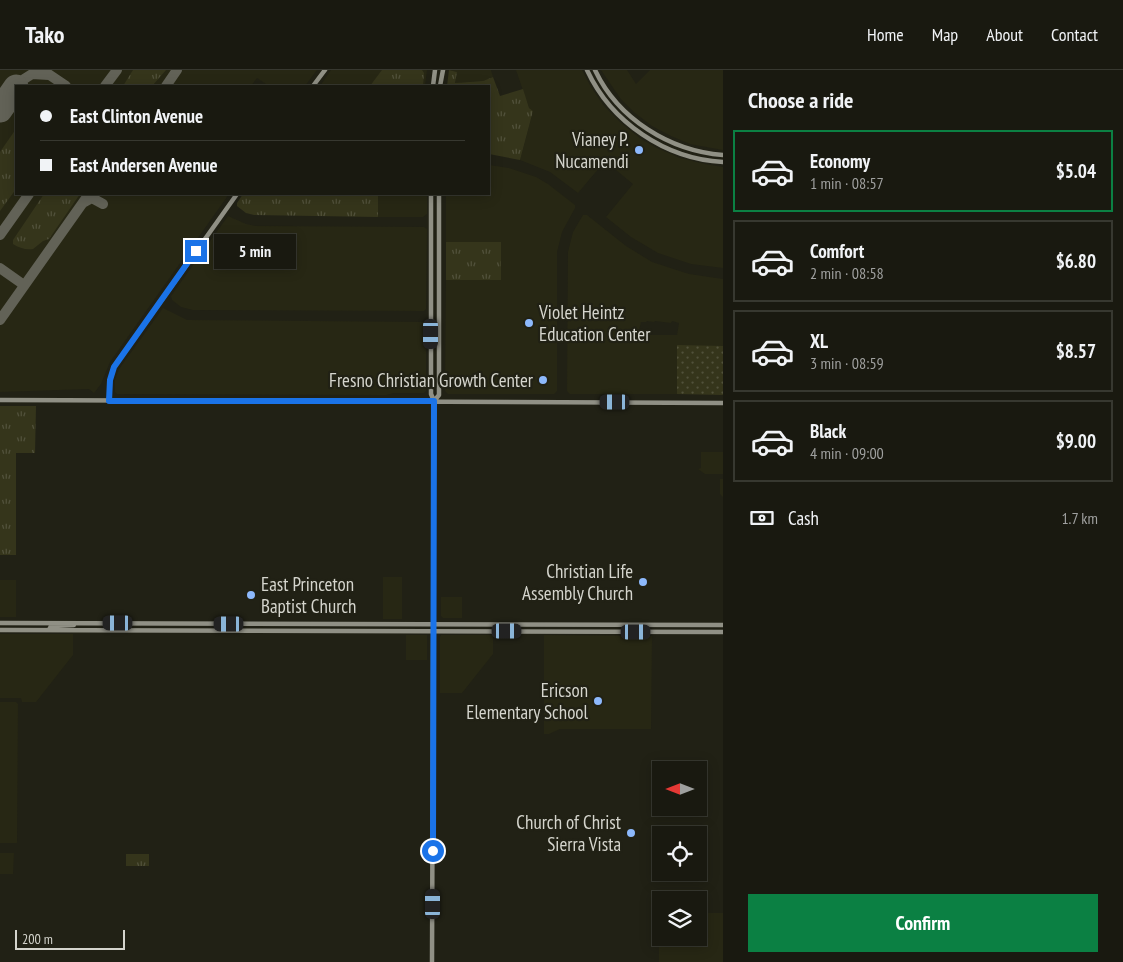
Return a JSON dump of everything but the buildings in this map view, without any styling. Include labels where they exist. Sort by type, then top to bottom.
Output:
[{"type":"main road","points":[[314,85],[324,70]]},
{"type":"main road","points":[[432,85],[435,70]]},
{"type":"main road","points":[[440,85],[443,70]]},
{"type":"main road","points":[[587,70],[614,110],[641,134],[667,148],[695,158],[723,162]]},
{"type":"main road","points":[[595,70],[610,96],[628,115],[660,138],[686,149],[723,156]]},
{"type":"main road","points":[[109,401],[110,380],[114,367],[236,195]]},
{"type":"main road","points":[[431,195],[430,394],[434,401],[432,962]]},
{"type":"main road","points":[[434,401],[439,394],[439,195]]},
{"type":"main road","points":[[0,400],[723,403]]},
{"type":"main road","points":[[0,623],[723,625]]},
{"type":"main road","points":[[49,630],[51,626],[69,626],[83,623]]},
{"type":"main road","points":[[0,630],[723,632]]},
{"type":"shaded area","points":[[0,70],[317,70],[306,85],[268,85],[257,78],[252,85],[15,85],[15,195],[228,195],[110,362],[101,384],[94,393],[89,389],[0,392]]},
{"type":"shaded area","points":[[331,70],[427,70],[425,85],[321,85]]},
{"type":"shaded area","points":[[449,70],[491,70],[493,77],[483,81],[455,83],[457,72]]},
{"type":"shaded area","points":[[516,70],[582,70],[604,106],[641,139],[680,158],[723,167],[723,268],[691,264],[658,253],[631,237],[606,217],[633,184],[605,161],[578,193],[550,172],[520,160],[533,111],[529,108]]},
{"type":"shaded area","points":[[601,70],[627,70],[636,84],[650,70],[723,70],[723,150],[690,144],[652,126],[620,98]]},
{"type":"shaded area","points":[[490,165],[509,168],[536,177],[575,205],[562,232],[557,252],[557,391],[554,394],[448,394],[445,391],[446,280],[500,280],[501,242],[446,242],[446,195],[490,195]]},
{"type":"shaded area","points":[[378,195],[427,195],[427,214],[423,217],[378,217]]},
{"type":"shaded area","points":[[583,215],[587,215],[626,246],[652,262],[689,274],[723,279],[723,346],[677,346],[677,394],[570,394],[567,391],[568,252],[573,232]],"holes":[[[672,321],[679,323],[677,335],[638,335],[641,322],[671,323]]]},
{"type":"shaded area","points":[[228,216],[256,226],[424,227],[427,229],[426,309],[424,311],[193,310],[181,307],[172,300],[171,296]]},
{"type":"shaded area","points":[[163,308],[187,320],[424,322],[426,324],[426,391],[424,393],[394,393],[386,395],[117,394],[115,392],[115,380],[119,369]]},
{"type":"shaded area","points":[[701,452],[723,452],[723,474],[705,474],[698,469],[701,468]]},
{"type":"shaded area","points":[[720,479],[723,479],[723,497],[720,494]]},
{"type":"shaded area","points":[[383,577],[402,577],[402,619],[383,619]]},
{"type":"shaded area","points":[[0,580],[16,580],[16,617],[0,617]]},
{"type":"shaded area","points":[[441,597],[462,597],[462,618],[443,618],[441,616]]},
{"type":"shaded area","points":[[0,634],[73,634],[73,655],[36,702],[22,702],[21,698],[0,698]]},
{"type":"shaded area","points":[[406,635],[427,635],[427,660],[406,660]]},
{"type":"shaded area","points":[[441,635],[493,635],[493,654],[462,693],[440,693]]},
{"type":"shaded area","name":"Ericson Elementary School","points":[[544,635],[652,636],[651,729],[560,729],[544,734]]},
{"type":"shaded area","points":[[0,702],[16,702],[18,704],[17,843],[0,843]]},
{"type":"shaded area","points":[[0,853],[14,853],[13,874],[0,874]]},
{"type":"shaded area","points":[[707,913],[723,913],[723,962],[659,962],[659,946],[707,946]]},
{"type":"green space","points":[[133,70],[166,70],[153,85],[124,85]]},
{"type":"green space","points":[[382,70],[422,70],[424,73],[423,85],[371,85]]},
{"type":"green space","points":[[449,70],[457,72],[455,83],[483,81],[493,77],[500,96],[523,89],[529,108],[533,111],[520,160],[490,154],[490,85],[447,85]]},
{"type":"green space","points":[[15,130],[15,190],[0,211],[0,152]]},
{"type":"green space","points":[[43,195],[79,195],[49,239],[33,249],[20,248],[13,244],[13,240]]},
{"type":"green space","points":[[242,195],[378,195],[378,217],[254,215],[246,213],[237,206]]},
{"type":"green space","points":[[446,242],[501,242],[501,280],[446,280]]},
{"type":"green space","points":[[677,345],[723,346],[723,395],[677,394]]},
{"type":"green space","points":[[0,406],[36,406],[35,453],[16,453],[16,555],[0,555]]},
{"type":"green space","points":[[126,854],[149,854],[149,866],[126,866]]},
{"type":"taxiway","points":[[106,85],[117,70]]},
{"type":"taxiway","points":[[167,85],[177,70]]},
{"type":"taxiway","points":[[44,71],[65,85]]},
{"type":"taxiway","points":[[21,81],[32,74],[49,75]]},
{"type":"taxiway","points":[[0,235],[28,195]]},
{"type":"taxiway","points":[[0,320],[88,195]]},
{"type":"taxiway","points":[[83,203],[92,198],[103,204]]},
{"type":"taxiway","points":[[0,268],[24,285]]},
{"type":"runway","points":[[0,110],[15,88]]},
{"type":"place","name":"Vianey P. Nucamendi","points":[[639,150]]},
{"type":"place","name":"Violet Heintz Education Center","points":[[529,323]]},
{"type":"place","name":"Fresno Christian Growth Center","points":[[543,380]]},
{"type":"place","name":"Christian Life Assembly Church","points":[[643,582]]},
{"type":"place","name":"East Princeton Baptist Church","points":[[251,595]]},
{"type":"place","name":"Ericson Elementary School","points":[[598,701]]},
{"type":"place","name":"Church of Christ Sierra Vista","points":[[631,833]]},
{"type":"route","points":[[196,251],[114,367],[109,386],[109,401],[434,401],[433,851]]}]
